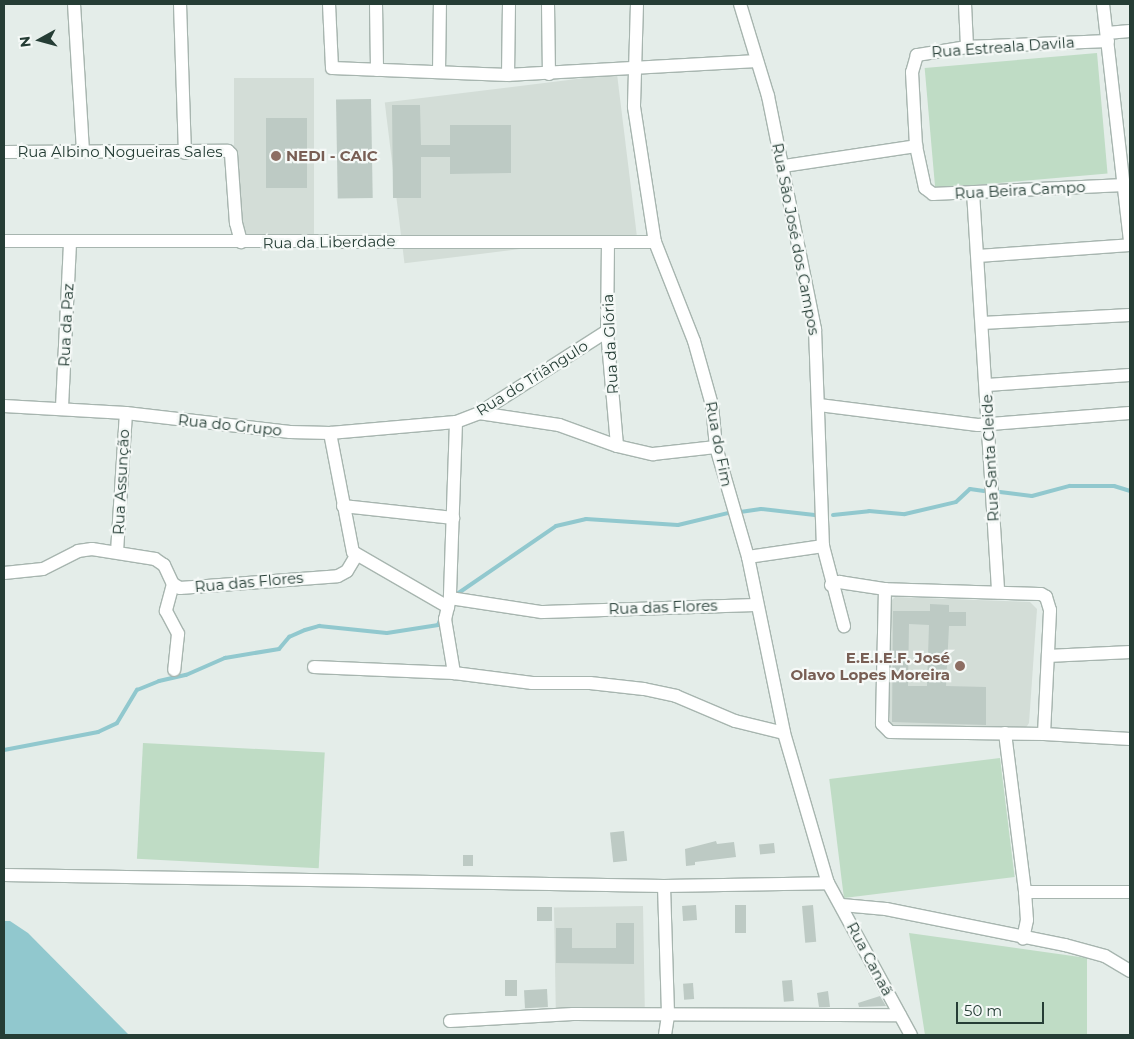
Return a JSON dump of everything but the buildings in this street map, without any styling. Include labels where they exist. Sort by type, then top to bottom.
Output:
[{"type":"street","points":[[74,4],[83,151]]},
{"type":"street","points":[[180,4],[185,152]]},
{"type":"street","points":[[329,4],[332,68],[549,74],[756,61]]},
{"type":"street","points":[[376,4],[377,70]]},
{"type":"street","points":[[439,72],[440,4]]},
{"type":"street","points":[[508,74],[509,4]]},
{"type":"street","points":[[548,4],[549,74]]},
{"type":"street","name":"Rua do Fim","points":[[637,4],[634,106],[655,242],[694,342],[712,405],[716,447],[748,557],[784,733],[828,883]]},
{"type":"street","name":"Rua São José dos Campos","points":[[740,4],[768,96],[784,166],[815,329],[824,546],[831,585],[844,626]]},
{"type":"street","points":[[966,4],[967,46]]},
{"type":"street","points":[[1103,4],[1130,240]]},
{"type":"street","name":"Rua Estreala Davila","points":[[916,146],[912,72],[917,55],[967,46],[1107,37],[1130,31]]},
{"type":"street","points":[[784,166],[916,146]]},
{"type":"street","name":"Rua Beira Campo","points":[[916,146],[923,182],[933,194],[1124,186]]},
{"type":"street","name":"Rua Albino Nogueiras Sales","points":[[4,152],[228,151],[232,158],[236,223],[241,242]]},
{"type":"street","name":"Rua Santa Cleide","points":[[973,192],[990,424],[998,592]]},
{"type":"street","name":"Rua da Liberdade","points":[[4,241],[655,242]]},
{"type":"street","name":"Rua da Paz","points":[[62,408],[70,242]]},
{"type":"street","name":"Rua da Glória","points":[[608,242],[607,331],[617,446]]},
{"type":"street","points":[[978,256],[1130,246]]},
{"type":"street","points":[[982,323],[1130,315]]},
{"type":"street","name":"Rua do Triângulo","points":[[456,422],[479,413],[607,331]]},
{"type":"street","points":[[987,385],[1130,375]]},
{"type":"street","points":[[819,405],[955,424],[990,424],[1130,413]]},
{"type":"street","name":"Rua do Grupo","points":[[4,406],[126,413],[230,427],[330,433],[456,422]]},
{"type":"street","name":"Rua Assunção","points":[[117,552],[126,413]]},
{"type":"street","points":[[479,413],[560,425],[617,446],[653,454],[716,447]]},
{"type":"street","points":[[454,673],[445,619],[453,518],[456,422]]},
{"type":"street","points":[[330,433],[350,546],[356,556]]},
{"type":"street","points":[[343,506],[453,518]]},
{"type":"street","points":[[748,557],[824,546]]},
{"type":"street","name":"Rua das Flores","points":[[4,573],[43,569],[78,551],[117,552],[160,562],[172,584],[180,588],[338,576],[347,572],[356,556],[446,602],[542,612],[757,605]]},
{"type":"street","points":[[831,585],[839,582],[885,589],[998,592],[1046,597],[1050,610],[1044,734]]},
{"type":"street","points":[[172,584],[166,611],[178,634],[174,670]]},
{"type":"street","points":[[885,589],[882,724],[885,729],[897,732],[1006,733],[1130,738]]},
{"type":"street","points":[[1048,656],[1130,652]]},
{"type":"street","points":[[314,667],[454,673],[532,683],[590,683],[644,689],[676,696],[735,721],[784,733]]},
{"type":"street","points":[[1006,733],[1025,892],[1027,920],[1023,939]]},
{"type":"street","points":[[4,875],[664,886],[828,883]]},
{"type":"street","name":"Rua Canaã","points":[[828,883],[842,905],[911,1035]]},
{"type":"street","points":[[664,886],[668,1016],[665,1035]]},
{"type":"street","points":[[1025,892],[1130,892]]},
{"type":"street","points":[[842,905],[902,912],[1105,956],[1130,971]]},
{"type":"street","points":[[450,1021],[573,1014],[668,1016],[900,1015]]},
{"type":"shaded area","points":[[617,74],[637,235],[404,263],[385,103]]},
{"type":"shaded area","name":"NEDI - CAIC","points":[[234,78],[314,78],[314,234],[234,234]]},
{"type":"shaded area","name":"E.E.I.E.F. José Olavo Lopes Moreira","points":[[895,597],[1030,602],[1037,609],[1029,723],[1025,729],[890,730],[886,724],[888,604]]},
{"type":"shaded area","points":[[643,906],[645,1009],[556,1011],[554,908]]},
{"type":"green space","points":[[1097,53],[1108,174],[935,189],[925,68]]},
{"type":"green space","points":[[143,743],[325,753],[319,868],[137,859]]},
{"type":"green space","points":[[1000,758],[1015,877],[844,898],[829,779]]},
{"type":"green space","points":[[909,933],[1087,958],[1087,1035],[925,1035]]},
{"type":"water","points":[[4,921],[10,921],[28,933],[129,1035],[4,1035]]},
{"type":"waterway","points":[[1000,492],[1032,496],[1070,486],[1114,486],[1130,491]]},
{"type":"waterway","points":[[833,515],[869,511],[905,514],[956,502],[970,489],[984,491]]},
{"type":"waterway","points":[[740,512],[761,509],[815,515]]},
{"type":"waterway","points":[[457,594],[556,526],[586,519],[678,525],[728,513]]},
{"type":"waterway","points":[[4,750],[98,732],[117,723],[137,690],[159,681],[186,675],[225,658],[279,649],[289,637],[305,630],[319,626],[387,633],[438,625],[441,618]]},
{"type":"place","name":"NEDI - CAIC","points":[[276,156]]},
{"type":"place","name":"E.E.I.E.F. José Olavo Lopes Moreira","points":[[960,666]]}]
